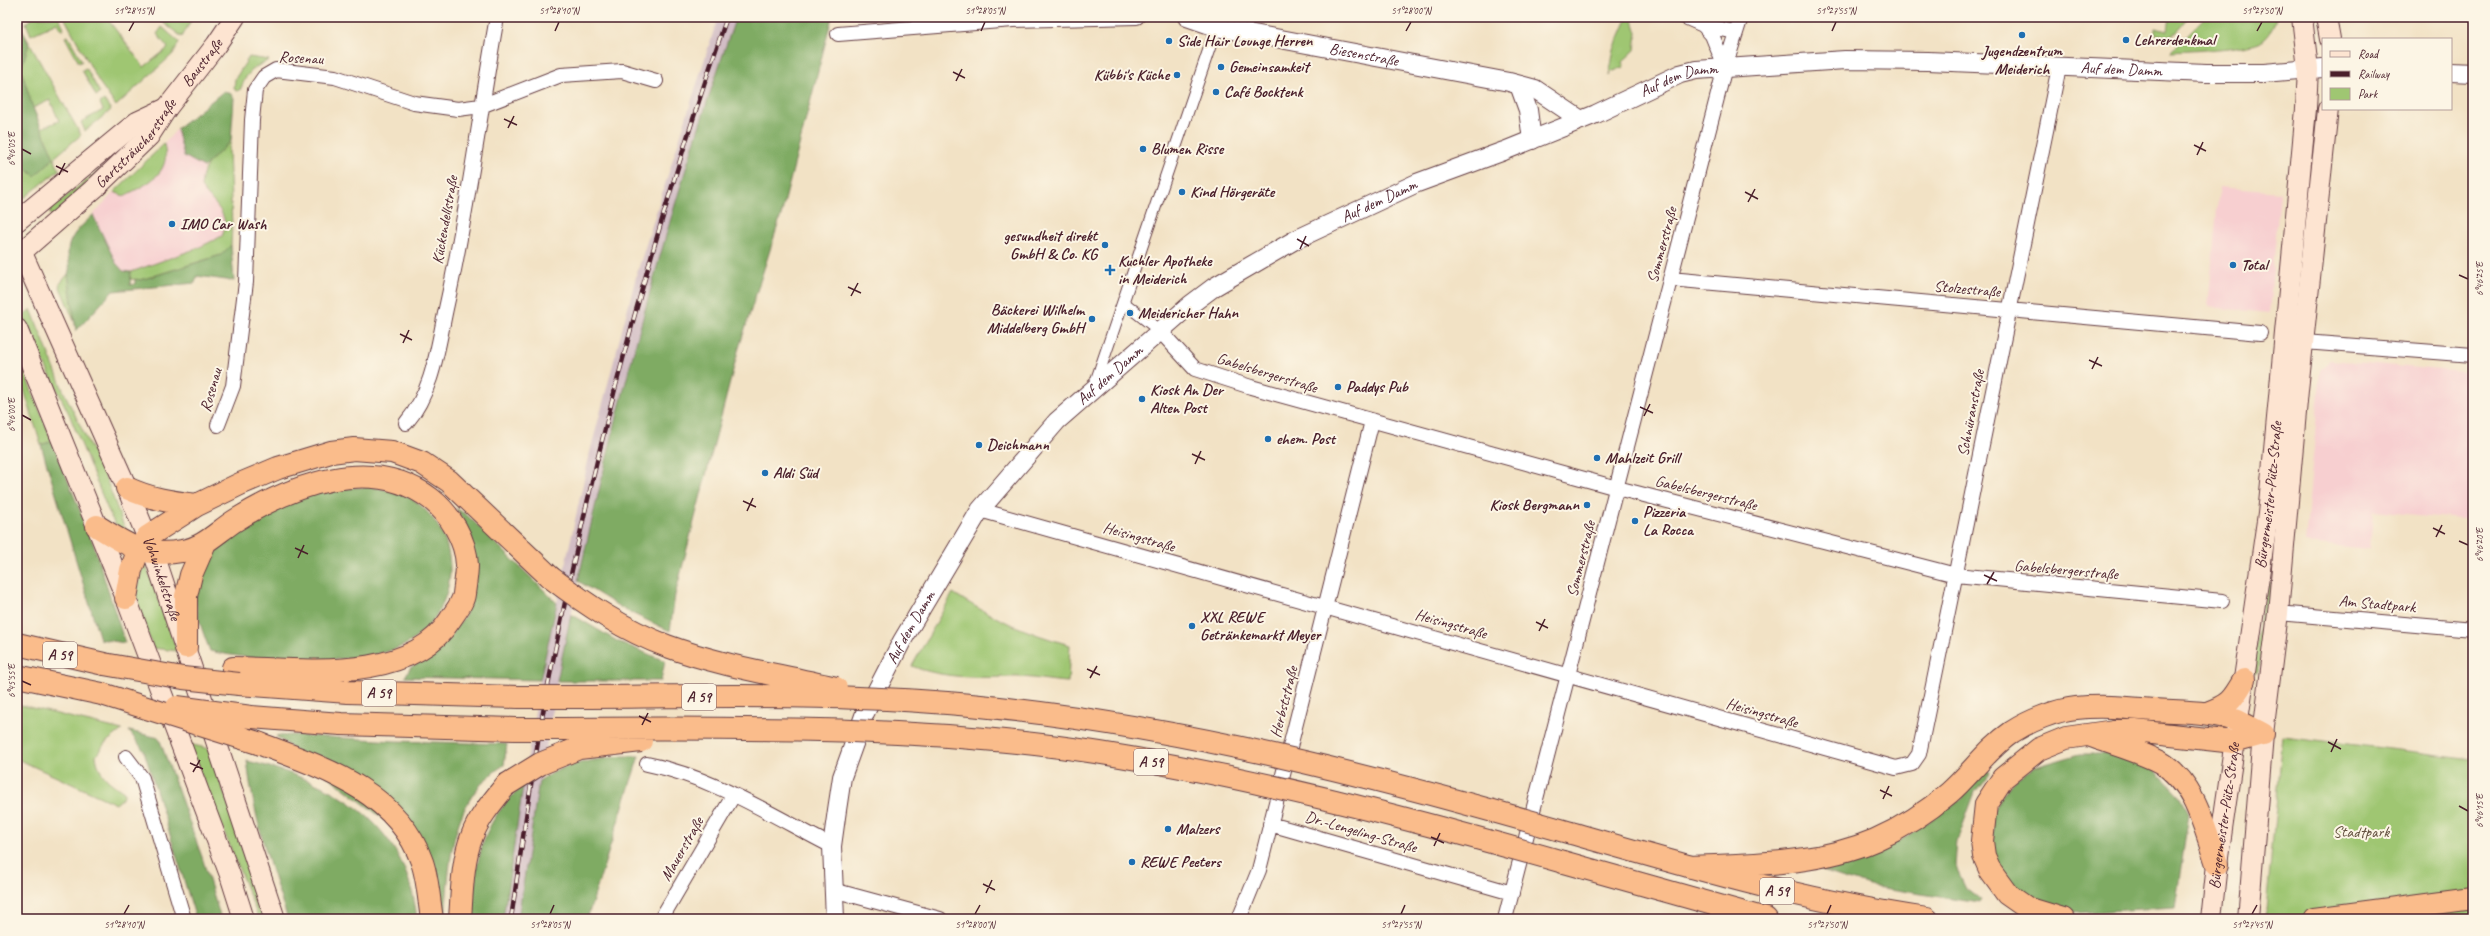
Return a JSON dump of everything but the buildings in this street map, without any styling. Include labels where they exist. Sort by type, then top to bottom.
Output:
[{"type":"highway","points":[[126,598],[131,570],[147,547],[197,505],[278,468],[331,452],[354,449],[392,452],[422,463],[449,481],[550,577],[592,608],[634,632],[668,647],[880,699]]},
{"type":"highway","points":[[97,526],[147,547],[184,551],[205,544],[234,521],[276,497],[346,476],[387,478],[416,488],[441,507],[458,531],[467,564],[463,598],[442,632],[417,650],[381,664],[344,670],[236,676]]},
{"type":"highway","points":[[127,488],[144,496],[163,501],[197,505]]},
{"type":"highway","points":[[186,647],[186,596],[191,575],[205,544]]},
{"type":"highway","name":"A 59","points":[[17,644],[104,664],[183,678],[236,676],[348,692],[519,697],[790,697],[880,699],[988,706],[1107,721],[1225,743],[1320,764],[1790,894],[1865,910],[1927,919]]},
{"type":"highway","name":"A 59","points":[[17,676],[102,694],[252,717],[341,724],[516,729],[872,732],[982,740],[1100,753],[1222,774],[1313,795],[1433,825],[1736,914],[1766,919]]},
{"type":"highway","points":[[1690,867],[1780,862],[1840,852],[1875,840],[1911,822],[1950,793],[1987,753],[2012,732],[2044,717],[2075,708],[2117,708],[2207,713],[2226,706],[2233,699],[2244,680]]},
{"type":"highway","points":[[102,694],[258,743],[329,771],[359,786],[383,804],[405,829],[422,862],[432,919]]},
{"type":"highway","points":[[2207,713],[2236,732]]},
{"type":"highway","points":[[460,919],[464,873],[471,837],[486,810],[506,785],[540,764],[580,748],[729,730]]},
{"type":"highway","points":[[2063,919],[2027,908],[2007,894],[1991,872],[1984,856],[1983,816],[1986,804],[2003,778],[2014,767],[2039,750],[2066,738],[2091,736],[2114,731],[2236,732],[2263,734]]},
{"type":"highway","points":[[2091,736],[2160,762],[2173,773],[2195,803],[2217,864]]},
{"type":"highway","points":[[2314,919],[2473,898]]},
{"type":"main road","name":"Baustraße","points":[[167,108],[220,40],[235,17]]},
{"type":"main road","name":"Bürgermeister-Pütz-Straße","points":[[2211,919],[2217,864],[2273,470],[2316,69],[2302,17]]},
{"type":"main road","points":[[2326,17],[2330,38]]},
{"type":"main road","name":"Gartsträucherstraße","points":[[17,221],[137,122],[167,108]]},
{"type":"main road","name":"Gartsträucherstraße","points":[[19,253],[96,187],[149,136],[167,108]]},
{"type":"main road","name":"Bürgermeister-Pütz-Straße","points":[[2248,919],[2263,734],[2278,613],[2328,110]]},
{"type":"main road","name":"Vohwinkelstraße","points":[[19,253],[127,488],[147,547],[186,647],[275,919]]},
{"type":"main road","points":[[17,329],[126,598],[230,875],[244,919]]},
{"type":"street","name":"Kückendellstraße","points":[[406,423],[413,415],[431,376],[460,247],[481,106],[497,17]]},
{"type":"street","points":[[838,34],[1013,20],[1137,17]]},
{"type":"street","name":"Biesenstraße","points":[[1187,17],[1218,22],[1535,89],[1581,120]]},
{"type":"street","points":[[1685,17],[1703,25],[1735,32]]},
{"type":"street","name":"Sommerstraße","points":[[1505,919],[1569,676],[1725,67],[1740,17]]},
{"type":"street","points":[[1093,390],[1218,22]]},
{"type":"street","points":[[1703,25],[1712,35],[1725,67]]},
{"type":"street","name":"Auf dem Damm","points":[[835,919],[832,846],[842,778],[865,713],[902,641],[980,510],[1057,421],[1190,305],[1214,287],[1295,240],[1418,183],[1532,140],[1581,120],[1680,74],[1696,70],[1845,60],[1928,61],[2206,73],[2264,73],[2316,69]]},
{"type":"street","name":"Schnüranstraße","points":[[1912,764],[1919,754],[2059,67]]},
{"type":"street","name":"Rosenau","points":[[218,425],[234,378],[246,282],[252,120],[255,90],[264,77],[276,70],[335,77],[414,102],[458,109],[481,106],[562,75],[622,71],[656,81]]},
{"type":"street","points":[[2452,72],[2473,73]]},
{"type":"street","points":[[1519,85],[1528,110],[1532,140]]},
{"type":"street","name":"Stolzestraße","points":[[1670,279],[2260,333]]},
{"type":"street","points":[[1123,302],[1160,331]]},
{"type":"street","name":"Gabelsbergerstraße","points":[[1160,331],[1195,369],[1251,387],[1617,488],[1956,575],[2222,601]]},
{"type":"street","points":[[2304,342],[2473,355]]},
{"type":"street","name":"Herbststraße","points":[[1239,919],[1259,870],[1372,421]]},
{"type":"street","name":"Heisingstraße","points":[[980,510],[1896,768],[1912,764]]},
{"type":"street","name":"Am Stadtpark","points":[[2278,613],[2473,630]]},
{"type":"street","points":[[126,757],[142,778],[184,919]]},
{"type":"street","points":[[647,764],[678,770],[832,846]]},
{"type":"street","name":"Mauerstraße","points":[[661,919],[733,796]]},
{"type":"street","name":"Dr.-Lengeling-Straße","points":[[1270,824],[1512,893]]},
{"type":"street","points":[[833,890],[940,919]]},
{"type":"shaded area","points":[[718,17],[736,17],[712,85],[654,276],[607,453],[558,675],[518,919],[502,919],[540,680],[590,452],[637,273]]},
{"type":"shaded area","points":[[177,129],[184,156],[204,167],[202,176],[214,202],[226,220],[225,229],[222,236],[215,241],[138,271],[123,271],[116,263],[93,215],[114,192],[124,196],[153,179],[167,158],[164,144]]},
{"type":"shaded area","points":[[2219,187],[2280,192],[2269,313],[2208,307]]},
{"type":"shaded area","points":[[2330,360],[2473,373],[2473,520],[2373,511],[2370,549],[2305,543],[2321,369]]},
{"type":"green space","points":[[34,17],[59,17],[64,28],[61,30],[57,23],[31,35],[26,23]]},
{"type":"green space","points":[[64,17],[106,17],[144,67],[168,48],[157,34],[162,27],[179,42],[173,54],[116,106],[99,82]]},
{"type":"green space","points":[[156,17],[193,17],[182,37]]},
{"type":"green space","points":[[736,17],[832,17],[782,212],[738,351],[675,595],[670,631],[625,610],[578,581],[594,509],[649,296],[690,156]]},
{"type":"green space","points":[[1628,17],[1632,17],[1637,33],[1635,50],[1622,62],[1624,67],[1611,72],[1609,76],[1614,49]]},
{"type":"green space","points":[[2170,17],[2189,17],[2175,33],[2167,36],[2155,35],[2155,28],[2168,31]]},
{"type":"green space","points":[[2205,17],[2276,17],[2274,24],[2266,37],[2259,42],[2229,48],[2170,52]]},
{"type":"green space","points":[[17,21],[81,135],[54,158],[59,170],[17,204]],"holes":[[[50,100],[59,121],[41,128],[33,108]]]},
{"type":"green space","points":[[17,21],[21,26],[29,44],[21,69],[33,108],[54,158],[35,176],[17,162]]},
{"type":"green space","points":[[68,36],[82,61],[79,63],[65,37]]},
{"type":"green space","points":[[249,57],[269,60],[254,68],[246,77],[240,90],[237,91],[234,89],[235,79]]},
{"type":"green space","points":[[86,68],[100,93],[96,96],[82,70]]},
{"type":"green space","points":[[224,91],[231,94],[234,98],[231,141],[204,167],[184,156],[177,129]]},
{"type":"green space","points":[[104,100],[111,110],[85,131],[81,122],[103,110],[100,103]]},
{"type":"green space","points":[[231,141],[229,149],[232,226],[231,245],[221,255],[141,280],[129,279],[131,272],[198,248],[222,236],[224,228],[223,215],[201,187],[204,171],[210,161]]},
{"type":"green space","points":[[164,144],[166,154],[164,163],[156,177],[124,196],[114,192]]},
{"type":"green space","points":[[102,168],[52,217],[49,210]]},
{"type":"green space","points":[[93,215],[116,263],[123,271],[131,272],[130,285],[135,284],[135,279],[141,280],[221,255],[231,245],[234,281],[197,276],[195,283],[113,291],[76,331],[68,274],[68,253],[70,241],[73,236]]},
{"type":"green space","points":[[68,274],[75,323],[59,285]]},
{"type":"green space","points":[[31,309],[63,390],[107,481],[126,532],[115,524],[110,515],[69,414],[28,330],[23,316]]},
{"type":"green space","points":[[17,354],[52,441],[41,445],[17,367]]},
{"type":"green space","points":[[52,441],[93,543],[125,643],[100,639],[41,445]]},
{"type":"green space","points":[[372,487],[400,493],[415,501],[431,516],[442,533],[448,552],[450,571],[447,590],[440,609],[429,625],[413,640],[395,649],[371,655],[344,659],[284,660],[230,655],[210,651],[197,611],[196,594],[197,586],[204,569],[215,553],[229,539],[246,527],[283,506],[324,491],[345,488]]},
{"type":"green space","points":[[2282,501],[2258,672],[2252,672],[2274,531]]},
{"type":"green space","points":[[456,508],[468,516],[557,603],[540,680],[405,677],[410,668],[441,648],[466,614],[467,529]]},
{"type":"green space","points":[[144,559],[177,651],[153,648],[139,610],[136,594]]},
{"type":"green space","points":[[953,593],[1009,624],[1070,645],[1068,682],[1024,677],[947,675],[912,666]]},
{"type":"green space","points":[[571,614],[617,641],[665,661],[661,681],[557,681]]},
{"type":"green space","points":[[17,704],[122,730],[105,743],[96,756],[97,763],[102,774],[124,792],[124,797],[116,804],[17,759]]},
{"type":"green space","points":[[129,731],[159,738],[202,857],[221,919],[196,919],[144,751]]},
{"type":"green space","points":[[293,735],[395,741],[507,744],[504,765],[486,779],[472,796],[462,814],[451,854],[445,919],[443,919],[436,883],[426,852],[276,736]]},
{"type":"green space","name":"Stadtpark","points":[[2283,736],[2473,759],[2473,919],[2265,919]]},
{"type":"green space","points":[[189,744],[210,749],[265,919],[259,919]]},
{"type":"green space","points":[[2080,754],[2107,754],[2132,759],[2155,770],[2180,796],[2189,813],[2175,907],[2074,913],[2050,910],[2013,891],[1994,858],[1992,815],[2001,797],[2017,778],[2035,767]]},
{"type":"green space","points":[[623,756],[639,756],[587,919],[518,919],[539,781],[559,770],[579,763]]},
{"type":"green space","points":[[247,761],[279,770],[309,781],[337,794],[361,811],[382,831],[398,856],[410,885],[417,919],[288,919],[263,841],[253,801]]},
{"type":"green space","points":[[1985,770],[1990,772],[1975,792],[1957,841],[1955,865],[1966,888],[1981,900],[1979,903],[1870,886],[1819,870],[1847,862],[1901,840],[1958,801]]},
{"type":"green space","points":[[523,786],[503,919],[472,919],[478,862],[488,830],[508,800]]},
{"type":"railway","points":[[511,919],[544,705],[567,591],[586,508],[627,343],[650,260],[674,179],[727,17]]},
{"type":"place","name":"Jugendzentrum Meiderich","points":[[2022,35]]},
{"type":"place","name":"Lehrerdenkmal","points":[[2126,40]]},
{"type":"place","name":"Side Hair Lounge Herren","points":[[1169,41]]},
{"type":"place","name":"Gemeinsamkeit","points":[[1221,67]]},
{"type":"place","name":"Kübbi's Küche","points":[[1177,75]]},
{"type":"place","name":"Café Bocktenk","points":[[1216,92]]},
{"type":"place","name":"Blumen Risse","points":[[1143,149]]},
{"type":"place","name":"Kind Hörgeräte","points":[[1182,192]]},
{"type":"place","name":"IMO Car Wash","points":[[172,224]]},
{"type":"place","name":"gesundheit direkt GmbH & Co. KG","points":[[1105,245]]},
{"type":"place","name":"Total","points":[[2233,265]]},
{"type":"place","name":"Kuchler Apotheke in Meiderich","points":[[1110,270]]},
{"type":"place","name":"Meidericher Hahn","points":[[1130,313]]},
{"type":"place","name":"Bäckerei Wilhelm Middelberg GmbH","points":[[1092,319]]},
{"type":"place","name":"Paddys Pub","points":[[1338,387]]},
{"type":"place","name":"Kiosk An Der Alten Post","points":[[1142,399]]},
{"type":"place","name":"ehem. Post","points":[[1268,439]]},
{"type":"place","name":"Deichmann","points":[[979,445]]},
{"type":"place","name":"Mahlzeit Grill","points":[[1597,458]]},
{"type":"place","name":"Aldi Süd","points":[[765,473]]},
{"type":"place","name":"Kiosk Bergmann","points":[[1587,505]]},
{"type":"place","name":"Pizzeria La Rocca","points":[[1635,521]]},
{"type":"place","name":"XXL REWE Getränkemarkt Meyer","points":[[1192,626]]},
{"type":"place","name":"Malzers","points":[[1168,829]]},
{"type":"place","name":"REWE Peeters","points":[[1132,862]]}]
